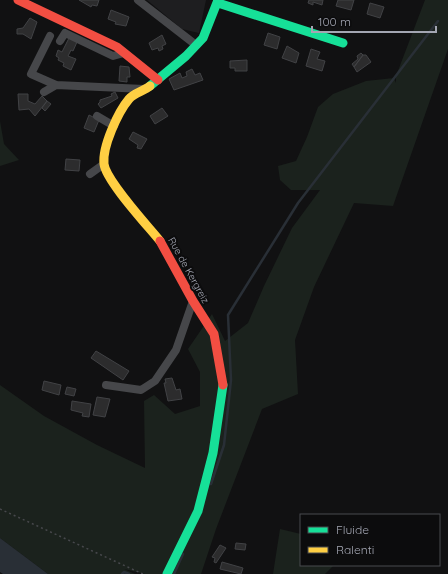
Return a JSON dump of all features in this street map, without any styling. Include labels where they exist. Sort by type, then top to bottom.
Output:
[{"type":"street","points":[[18,0],[117,47],[158,80]]},
{"type":"street","points":[[138,0],[196,45]]},
{"type":"street","points":[[90,174],[104,164],[107,144],[114,126],[130,98],[147,89],[158,80],[186,56],[203,38],[218,1],[343,43]]},
{"type":"street","points":[[60,41],[65,33],[113,56],[124,53]]},
{"type":"street","points":[[50,36],[31,74],[56,85],[147,89]]},
{"type":"street","points":[[44,92],[56,85]]},
{"type":"street","points":[[97,116],[114,126]]},
{"type":"street","name":"Rue de Kergreiz","points":[[104,164],[107,173],[127,201],[161,242],[193,301],[214,334],[223,382],[213,454],[198,511],[167,574]]},
{"type":"street","points":[[106,385],[141,390],[155,381],[176,350],[193,301]]},
{"type":"path","points":[[0,508],[143,574]]},
{"type":"shaded area","points":[[147,0],[206,0],[199,33],[182,29]]},
{"type":"shaded area","points":[[425,0],[448,0],[448,49],[393,206],[354,203],[314,287],[295,340],[298,394],[262,409],[216,529],[201,574],[145,574],[124,569],[135,574],[48,574],[0,538],[0,385],[44,416],[97,445],[145,468],[144,401],[154,395],[175,414],[200,406],[200,372],[188,349],[212,314],[225,341],[248,323],[292,228],[320,190],[291,190],[280,180],[278,166],[296,161],[318,107],[333,94],[366,81],[394,78],[396,83],[396,76]]},
{"type":"shaded area","points":[[0,121],[4,144],[19,160],[0,166]]},
{"type":"shaded area","points":[[280,529],[300,534],[300,566],[333,566],[325,574],[273,574]]},
{"type":"shaded area","points":[[0,538],[48,574],[3,574],[0,572]]},
{"type":"building","points":[[79,0],[99,0],[97,6],[92,5],[91,7]]},
{"type":"building","points":[[309,0],[323,0],[322,5],[313,2],[313,5],[308,3]]},
{"type":"building","points":[[338,0],[354,0],[351,10],[336,6]]},
{"type":"building","points":[[370,3],[384,7],[380,18],[367,14]]},
{"type":"building","points":[[111,10],[129,17],[126,26],[115,24],[116,22],[108,19]]},
{"type":"building","points":[[30,18],[37,22],[31,39],[23,34],[17,34],[17,29],[23,28]]},
{"type":"building","points":[[268,33],[280,37],[277,49],[264,45]]},
{"type":"building","points":[[162,35],[166,44],[162,46],[163,49],[159,51],[158,48],[152,50],[149,43]]},
{"type":"building","points":[[69,38],[77,42],[73,51],[71,50],[68,56],[76,59],[71,70],[63,66],[64,63],[58,60],[59,58],[56,56],[58,50],[62,52]]},
{"type":"building","points":[[287,46],[299,53],[296,63],[282,58]]},
{"type":"building","points":[[311,49],[320,52],[317,59],[325,61],[322,71],[306,66]]},
{"type":"building","points":[[361,53],[363,55],[354,67],[352,64],[358,59],[357,56]]},
{"type":"building","points":[[363,55],[366,55],[371,62],[357,72],[354,67]]},
{"type":"building","points":[[247,60],[247,71],[235,71],[235,68],[230,68],[230,61]]},
{"type":"building","points":[[120,66],[129,67],[130,77],[127,77],[127,82],[119,81]]},
{"type":"building","points":[[192,69],[195,75],[200,73],[203,80],[174,90],[169,79],[180,73],[182,78],[187,76],[186,72]]},
{"type":"building","points":[[115,92],[118,98],[101,108],[98,104],[100,100],[112,96],[111,94]]},
{"type":"building","points":[[18,94],[28,94],[28,101],[35,104],[42,96],[47,101],[35,116],[29,109],[19,110]]},
{"type":"building","points":[[47,101],[51,104],[45,111],[42,108]]},
{"type":"building","points":[[162,108],[168,116],[155,124],[150,116]]},
{"type":"building","points":[[89,115],[99,120],[94,132],[84,128]]},
{"type":"building","points":[[133,132],[147,139],[141,149],[137,148],[138,145],[129,139]]},
{"type":"building","points":[[66,159],[80,160],[79,171],[65,170]]},
{"type":"building","points":[[96,351],[129,371],[123,380],[91,358]]},
{"type":"building","points":[[172,378],[176,390],[180,389],[182,399],[168,401],[164,383],[166,383],[165,379]]},
{"type":"building","points":[[44,381],[61,385],[59,395],[42,390]]},
{"type":"building","points":[[67,387],[76,389],[74,396],[65,394]]},
{"type":"building","points":[[97,397],[110,399],[105,417],[93,415]]},
{"type":"building","points":[[72,401],[91,404],[89,417],[82,416],[83,413],[71,410]]},
{"type":"building","points":[[236,543],[246,544],[245,550],[235,549]]},
{"type":"building","points":[[220,545],[226,548],[216,563],[214,562],[215,558],[212,557]]},
{"type":"building","points":[[222,562],[243,568],[241,574],[220,569]]},
{"type":"waterway","points":[[211,484],[224,445],[231,380],[228,315],[298,203],[438,21]]},
{"type":"waterway","points":[[174,574],[183,554]]},
{"type":"waterway","points":[[122,574],[124,572],[129,574]]},
{"type":"traffic: fast","points":[[150,86],[186,56],[203,38],[218,0]]},
{"type":"traffic: fast","points":[[218,3],[343,43]]},
{"type":"traffic: fast","points":[[167,574],[198,511],[213,453],[223,385]]},
{"type":"traffic: slow","points":[[150,86],[131,97],[120,112],[108,139],[104,164],[106,172],[119,192],[160,241]]},
{"type":"traffic: jam","points":[[18,0],[117,47],[158,80]]},
{"type":"traffic: jam","points":[[160,241],[193,301],[214,334],[223,385]]}]
